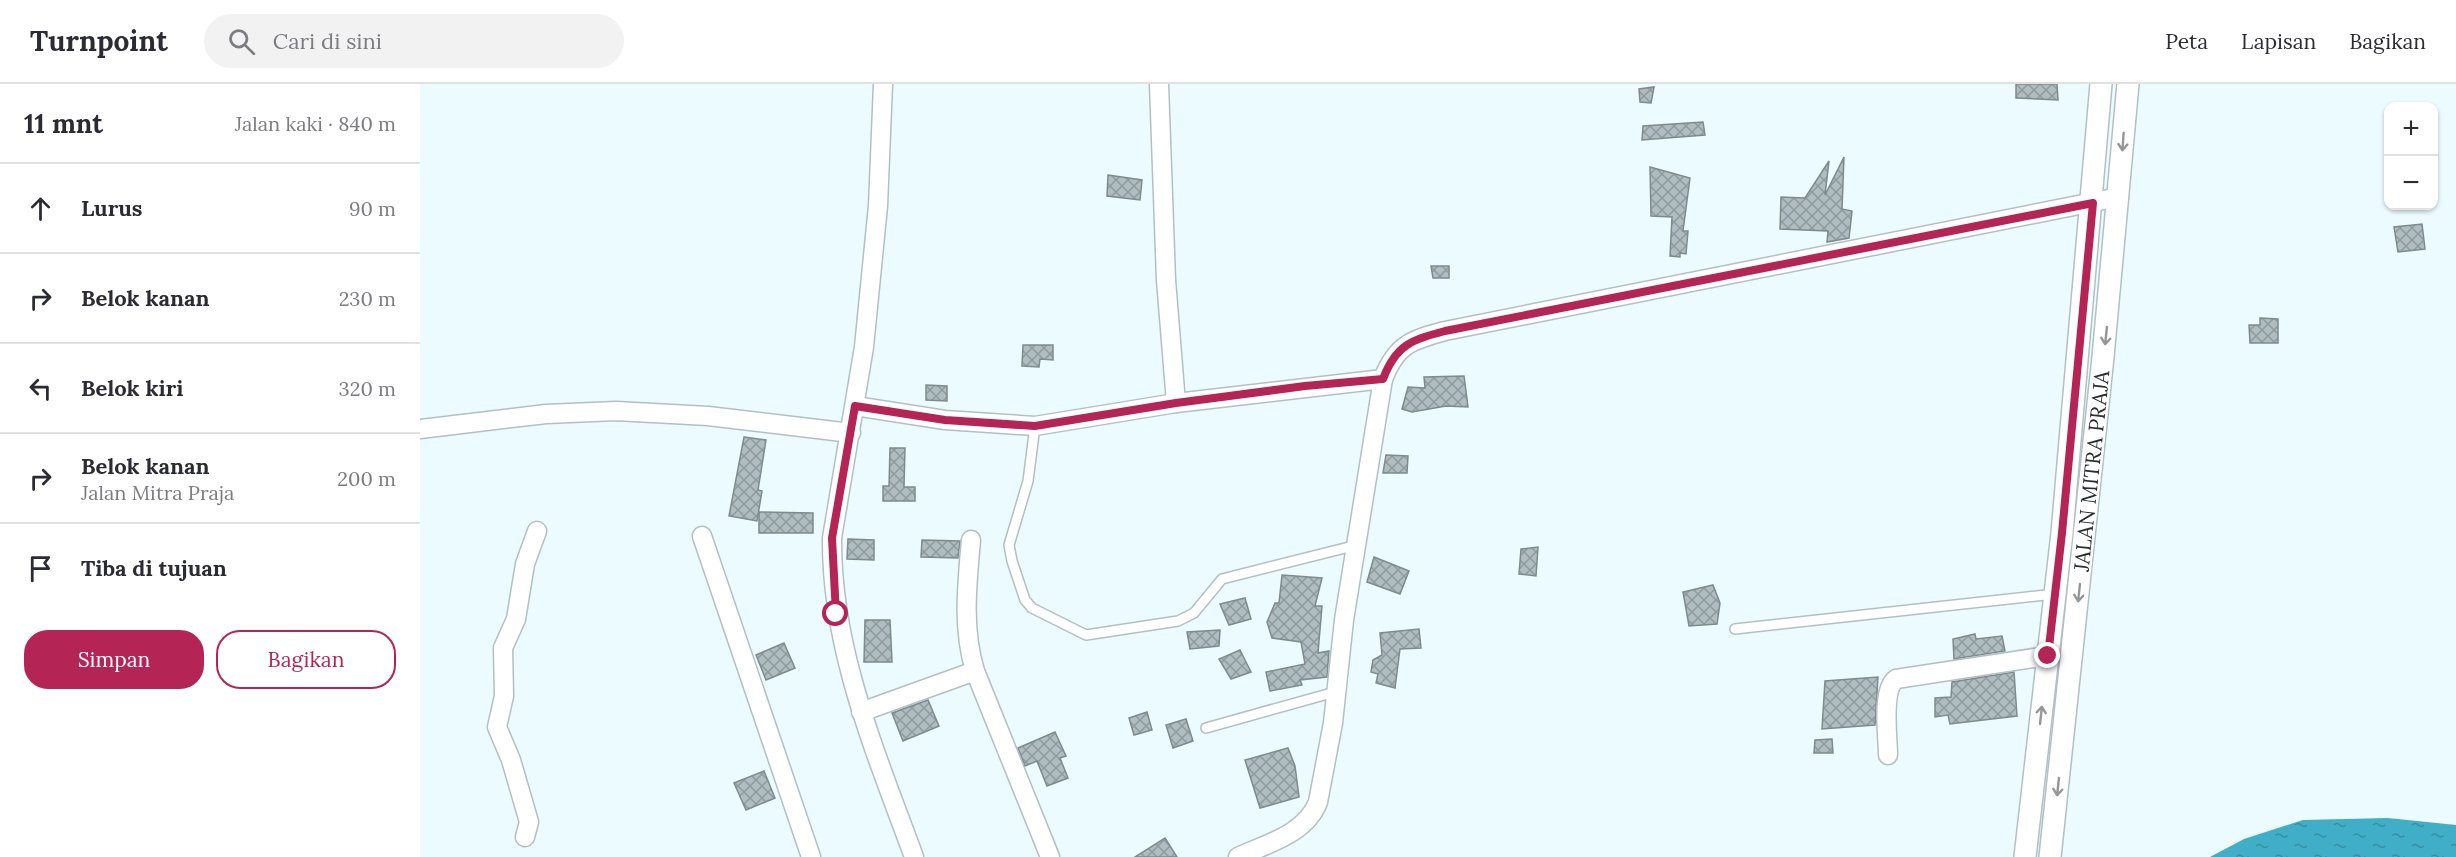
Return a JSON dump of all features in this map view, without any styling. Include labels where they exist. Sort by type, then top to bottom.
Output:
[{"type":"street","points":[[883,84],[878,206],[864,346],[832,538],[832,569],[836,614],[861,712],[914,857]]},
{"type":"street","points":[[1159,84],[1165,269],[1176,403]]},
{"type":"street","name":"JALAN MITRA PRAJA","points":[[2025,857],[2055,594],[2093,203],[2101,84]]},
{"type":"street","name":"JALAN MITRA PRAJA","points":[[2050,857],[2120,197],[2128,84]]},
{"type":"street","points":[[1238,857],[1291,833],[1314,812],[1333,723],[1335,692],[1383,379],[1395,354],[1405,345],[1445,331],[2120,197]]},
{"type":"street","points":[[855,406],[945,420],[1035,426],[1176,403],[1305,386],[1383,379]]},
{"type":"street","points":[[420,429],[546,414],[616,411],[708,416],[851,433]]},
{"type":"street","points":[[525,837],[529,822],[511,760],[497,727],[504,696],[503,648],[516,619],[525,564],[537,531]]},
{"type":"street","points":[[702,536],[811,857]]},
{"type":"street","points":[[970,540],[966,628],[975,671],[1050,857]]},
{"type":"street","points":[[1888,755],[1887,697],[1888,688],[1896,679],[2048,656]]},
{"type":"street","points":[[861,712],[975,671]]},
{"type":"lane","points":[[1035,426],[1028,481],[1009,544],[1012,561],[1025,600],[1032,608],[1086,635],[1178,621],[1194,613],[1222,579],[1357,545]]},
{"type":"lane","points":[[1735,629],[2055,594]]},
{"type":"lane","points":[[1206,728],[1335,692]]},
{"type":"water","points":[[2388,818],[2456,825],[2456,857],[2210,857],[2244,839],[2303,820]]},
{"type":"building","points":[[2016,84],[2057,84],[2058,100],[2016,98]]},
{"type":"building","points":[[1654,87],[1651,103],[1640,102],[1639,89]]},
{"type":"building","points":[[1703,122],[1705,135],[1642,140],[1643,126]]},
{"type":"building","points":[[1844,157],[1842,209],[1852,211],[1849,238],[1827,242],[1828,231],[1780,229],[1781,197],[1805,198],[1829,161],[1825,195]]},
{"type":"building","points":[[1650,167],[1690,178],[1683,231],[1688,231],[1686,254],[1680,253],[1680,257],[1670,256],[1672,217],[1651,216]]},
{"type":"building","points":[[1108,175],[1142,180],[1140,200],[1107,196]]},
{"type":"building","points":[[2422,224],[2425,249],[2398,252],[2394,227]]},
{"type":"building","points":[[1431,266],[1449,266],[1449,278],[1433,278]]},
{"type":"building","points":[[2260,318],[2278,319],[2278,343],[2250,343],[2249,325],[2260,325]]},
{"type":"building","points":[[1023,345],[1053,345],[1053,360],[1040,359],[1039,367],[1022,366]]},
{"type":"building","points":[[1464,376],[1468,407],[1446,406],[1412,412],[1402,409],[1408,387],[1425,388],[1424,377]]},
{"type":"building","points":[[926,385],[947,386],[947,401],[926,400]]},
{"type":"building","points":[[744,437],[766,440],[758,490],[762,491],[757,521],[729,516]]},
{"type":"building","points":[[890,448],[905,448],[904,487],[915,487],[915,501],[883,501],[883,486],[889,486]]},
{"type":"building","points":[[1386,455],[1408,456],[1407,473],[1383,473]]},
{"type":"building","points":[[759,512],[813,513],[813,533],[759,533]]},
{"type":"building","points":[[848,539],[874,540],[874,560],[847,559]]},
{"type":"building","points":[[922,540],[960,541],[958,558],[921,557]]},
{"type":"building","points":[[1538,547],[1536,576],[1519,574],[1521,549]]},
{"type":"building","points":[[1374,557],[1409,571],[1400,594],[1367,582]]},
{"type":"building","points":[[1282,575],[1322,578],[1315,606],[1322,606],[1318,653],[1329,651],[1327,677],[1300,680],[1302,685],[1270,691],[1266,672],[1305,664],[1301,642],[1272,638],[1267,622],[1275,603],[1279,603]]},
{"type":"building","points":[[1713,585],[1720,603],[1717,624],[1689,626],[1683,592]]},
{"type":"building","points":[[1245,598],[1251,619],[1229,625],[1220,604]]},
{"type":"building","points":[[865,620],[890,620],[892,662],[864,662]]},
{"type":"building","points":[[1419,629],[1421,648],[1400,649],[1395,688],[1376,683],[1378,674],[1371,672],[1373,660],[1382,655],[1380,633]]},
{"type":"building","points":[[1220,630],[1219,646],[1190,649],[1187,632]]},
{"type":"building","points":[[1975,634],[1976,639],[2002,636],[2005,651],[1954,659],[1953,639]]},
{"type":"building","points":[[784,643],[795,668],[766,680],[756,655]]},
{"type":"building","points":[[1240,650],[1251,672],[1231,679],[1219,659]]},
{"type":"building","points":[[2014,672],[2017,716],[1950,724],[1948,715],[1935,717],[1935,698],[1951,697],[1952,682]]},
{"type":"building","points":[[1878,677],[1875,725],[1822,729],[1825,681]]},
{"type":"building","points":[[928,700],[939,726],[903,741],[892,713]]},
{"type":"building","points":[[1147,712],[1152,730],[1134,735],[1129,718]]},
{"type":"building","points":[[1186,719],[1193,741],[1173,748],[1166,725]]},
{"type":"building","points":[[1055,732],[1066,756],[1060,758],[1068,778],[1047,786],[1037,761],[1025,766],[1018,748]]},
{"type":"building","points":[[1832,739],[1833,753],[1814,753],[1815,740]]},
{"type":"building","points":[[1288,748],[1295,766],[1299,797],[1260,808],[1245,760]]},
{"type":"building","points":[[764,771],[775,798],[746,810],[734,783]]},
{"type":"building","points":[[1165,838],[1177,857],[1135,857]]},
{"type":"route","points":[[836,614],[832,538],[855,406],[945,420],[1035,426],[1176,403],[1305,386],[1383,379],[1388,364],[1405,345],[1445,331],[2093,203],[2048,656]]}]
